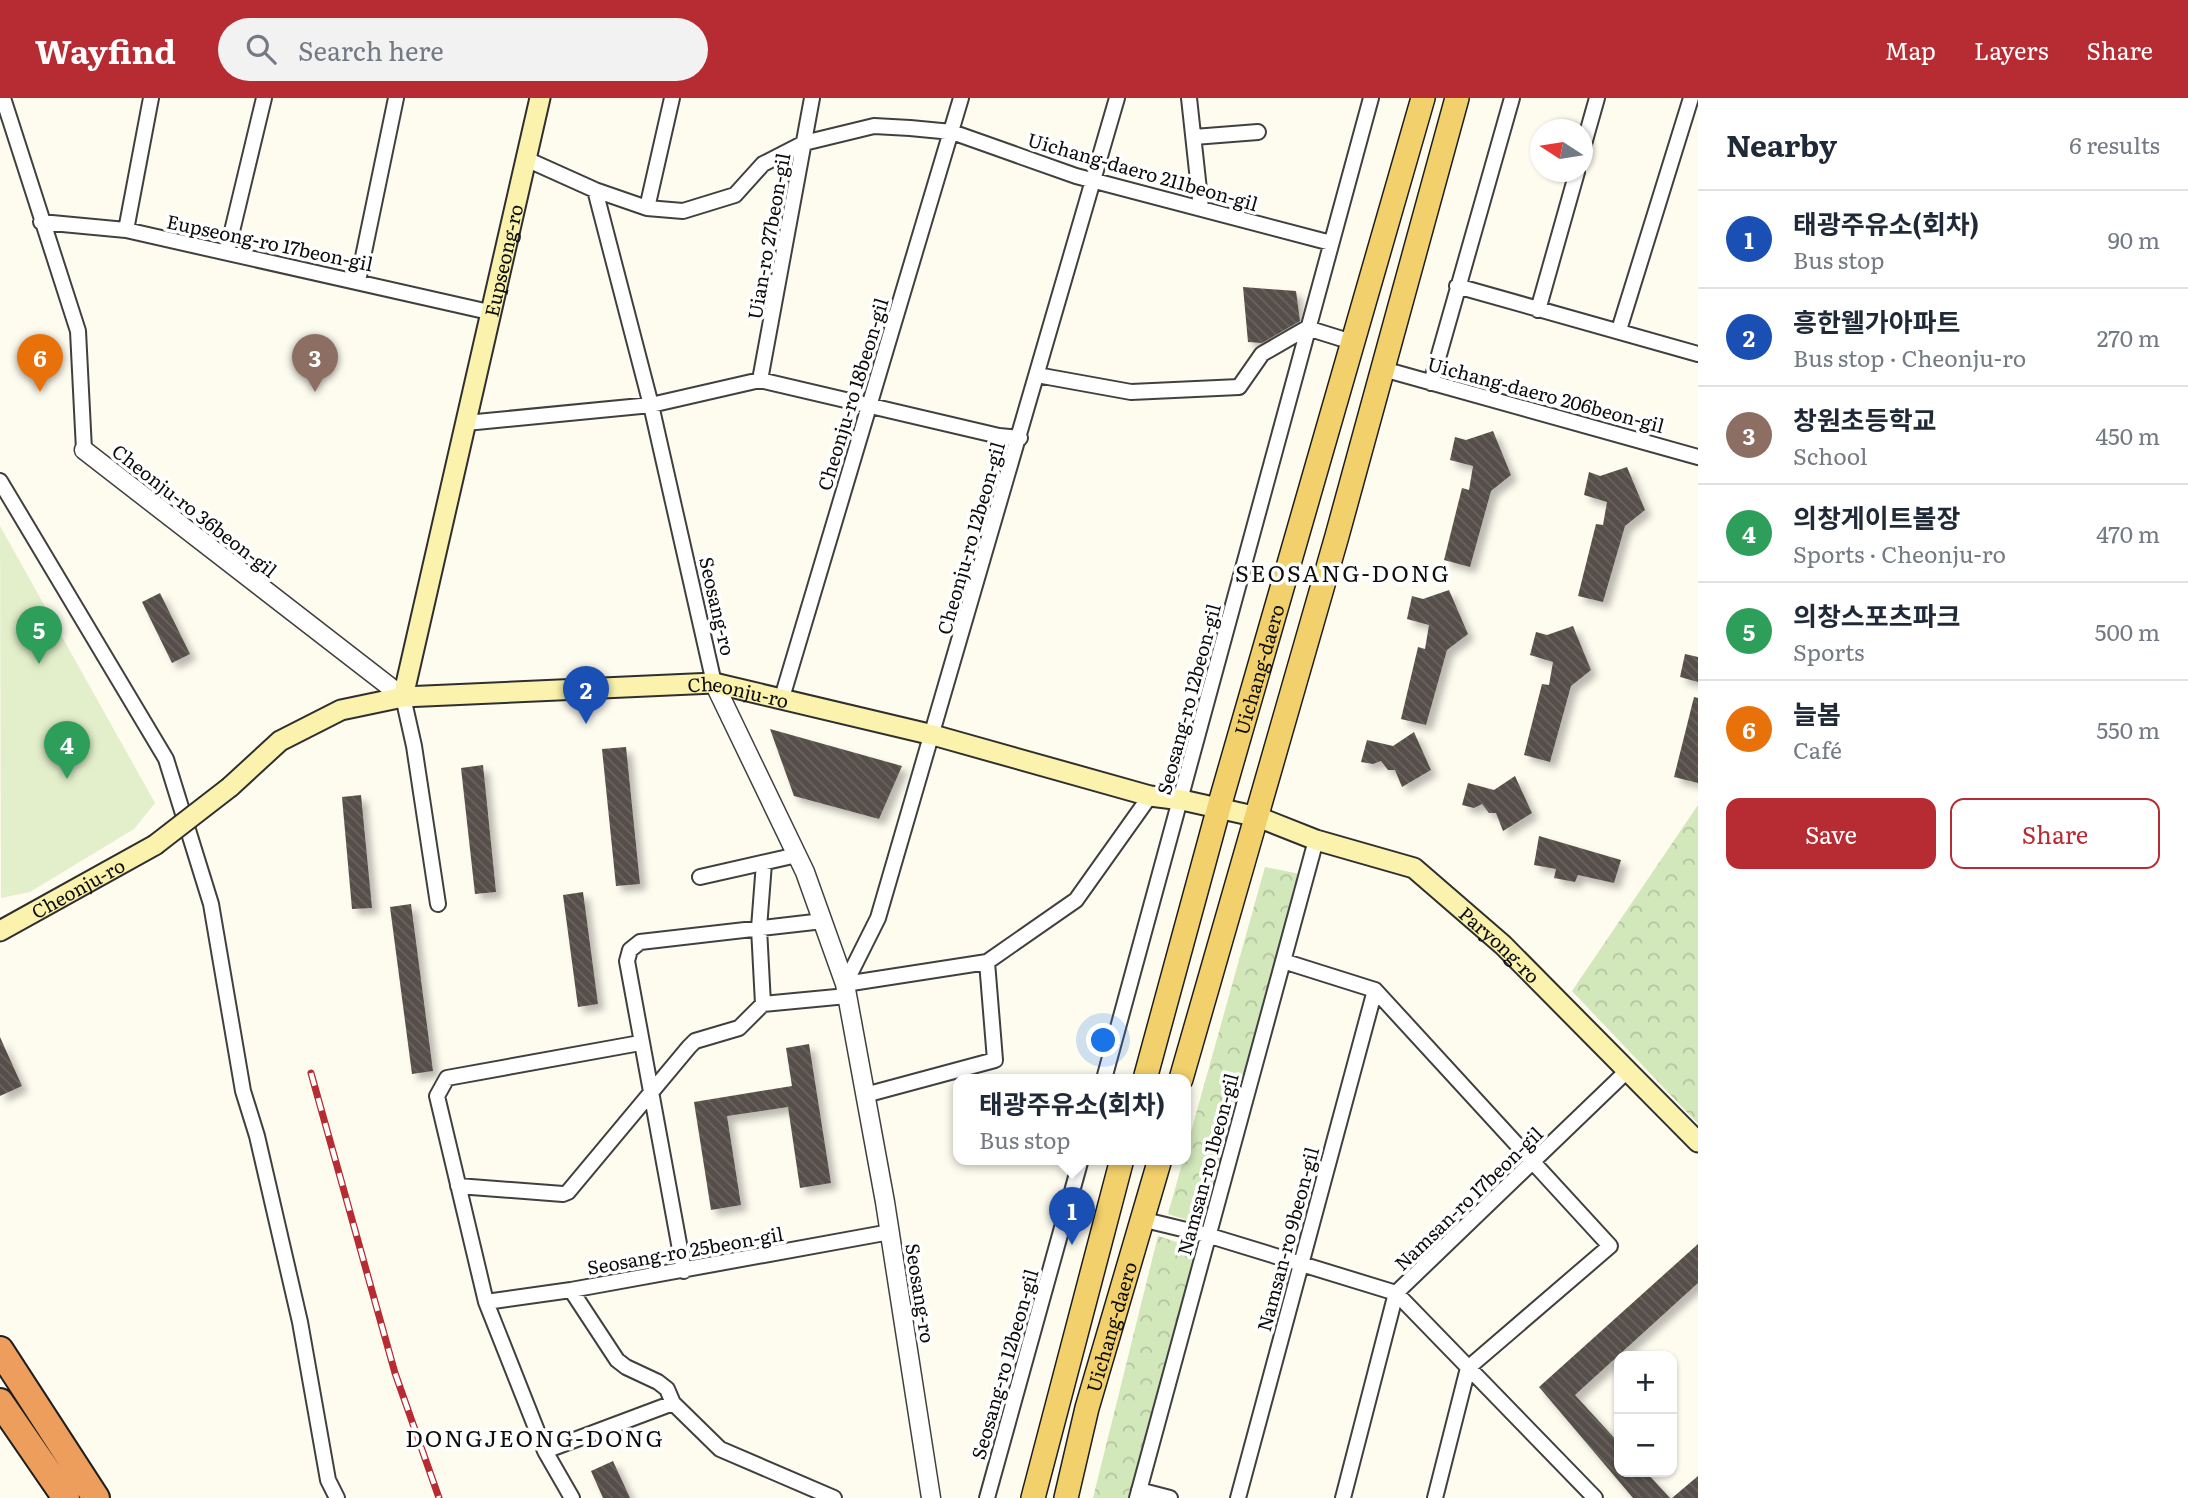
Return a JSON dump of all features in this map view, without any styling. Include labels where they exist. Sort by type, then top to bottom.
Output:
[{"type":"highway","points":[[0,1350],[96,1498]]},
{"type":"highway","points":[[0,1402],[66,1498]]},
{"type":"main road","name":"Eupseong-ro","points":[[403,697],[540,98]]},
{"type":"main road","name":"Uichang-daero","points":[[1146,1074],[1219,807],[1423,98]]},
{"type":"main road","name":"Uichang-daero","points":[[1182,1074],[1258,817],[1457,98]]},
{"type":"main road","name":"Cheonju-ro","points":[[0,931],[155,845],[230,788],[280,741],[341,710],[403,697],[714,683],[933,735],[1150,796],[1219,807],[1258,817]]},
{"type":"main road","name":"Paryong-ro","points":[[1258,817],[1317,840],[1414,868],[1503,945],[1698,1142]]},
{"type":"main road","name":"Uichang-daero","points":[[1033,1498],[1120,1165]]},
{"type":"main road","name":"Uichang-daero","points":[[1066,1498],[1087,1408],[1158,1165]]},
{"type":"street","name":"Cheonju-ro 36beon-gil","points":[[3,98],[78,331],[84,450],[403,697]]},
{"type":"street","points":[[126,230],[151,98]]},
{"type":"street","points":[[227,253],[264,98]]},
{"type":"street","points":[[358,281],[396,98]]},
{"type":"street","points":[[647,208],[672,98]]},
{"type":"street","name":"Uian-ro 27beon-gil","points":[[760,380],[812,98]]},
{"type":"street","name":"Cheonju-ro 18beon-gil","points":[[781,701],[867,405],[961,98]]},
{"type":"street","name":"Cheonju-ro 12beon-gil","points":[[846,990],[878,918],[1117,98]]},
{"type":"street","points":[[1189,98],[1201,208]]},
{"type":"street","name":"Seosang-ro 12beon-gil","points":[[1105,1074],[1371,98]]},
{"type":"street","points":[[1431,383],[1511,98]]},
{"type":"street","points":[[1591,119],[1597,98]]},
{"type":"street","points":[[1619,330],[1691,98]]},
{"type":"street","name":"Uichang-daero 211beon-gil","points":[[526,159],[595,190],[647,208],[683,211],[735,195],[763,164],[804,143],[874,126],[952,132],[1092,179],[1331,243]]},
{"type":"street","points":[[1194,137],[1258,132]]},
{"type":"street","points":[[1538,310],[1574,182]]},
{"type":"street","name":"Seosang-ro","points":[[595,190],[651,405],[714,683],[797,855],[846,990],[890,1232],[931,1498]]},
{"type":"street","name":"Eupseong-ro 17beon-gil","points":[[41,222],[126,230],[489,312]]},
{"type":"street","points":[[1457,286],[1698,352]]},
{"type":"street","points":[[1037,375],[1131,391],[1239,387],[1262,354],[1307,328],[1352,342]]},
{"type":"street","name":"Uichang-daero 206beon-gil","points":[[1383,369],[1698,457]]},
{"type":"street","points":[[466,423],[651,405],[760,380],[999,436],[1020,438]]},
{"type":"street","points":[[0,481],[166,759],[211,904],[243,1091],[257,1136],[300,1322],[328,1480],[337,1498]]},
{"type":"street","points":[[403,697],[415,746],[438,904]]},
{"type":"street","points":[[458,1186],[563,1195],[695,1041],[739,1028],[763,1003],[846,990],[987,962],[1076,900],[1150,796]]},
{"type":"street","name":"Namsan-ro 1beon-gil","points":[[1138,1494],[1317,840]]},
{"type":"street","points":[[700,877],[797,855]]},
{"type":"street","points":[[763,1003],[759,928],[764,863]]},
{"type":"street","points":[[684,1270],[639,1043],[627,961],[630,950],[640,942],[822,921]]},
{"type":"street","points":[[1283,961],[1375,990],[1610,1247],[1468,1368],[1435,1498]]},
{"type":"street","points":[[865,1096],[995,1060],[987,962]]},
{"type":"street","name":"Namsan-ro 9beon-gil","points":[[1238,1498],[1375,990]]},
{"type":"street","points":[[572,1498],[545,1451],[485,1303],[437,1096],[447,1079],[639,1043]]},
{"type":"street","name":"Namsan-ro 17beon-gil","points":[[1343,1498],[1396,1293],[1628,1070]]},
{"type":"street","name":"Seosang-ro 12beon-gil","points":[[987,1498],[1079,1165]]},
{"type":"street","points":[[1144,1220],[1208,1235],[1396,1293],[1594,1498]]},
{"type":"street","name":"Seosang-ro 25beon-gil","points":[[485,1303],[890,1232]]},
{"type":"street","points":[[571,1290],[617,1360],[658,1382],[667,1390],[673,1403],[720,1449],[834,1498]]},
{"type":"street","points":[[545,1451],[673,1403]]},
{"type":"street","points":[[1138,1494],[1170,1498]]},
{"type":"green space","points":[[0,526],[155,803],[134,829],[30,892],[1,898]]},
{"type":"green space","points":[[1698,805],[1698,1124],[1572,991]]},
{"type":"green space","points":[[1265,867],[1300,874],[1203,1225],[1168,1214],[1182,1165],[1191,1165],[1191,1132]]},
{"type":"green space","points":[[1158,1236],[1198,1249],[1131,1498],[1093,1498]]},
{"type":"building","points":[[1243,287],[1296,291],[1300,321],[1262,343],[1248,342]]},
{"type":"building","points":[[1493,431],[1511,475],[1491,491],[1470,567],[1444,560],[1462,488],[1469,490],[1473,466],[1450,460],[1455,437],[1466,440]]},
{"type":"building","points":[[1627,467],[1645,510],[1625,526],[1603,602],[1578,596],[1596,524],[1603,525],[1607,502],[1584,495],[1589,472],[1600,476]]},
{"type":"building","points":[[1449,590],[1468,634],[1447,650],[1426,725],[1401,719],[1418,647],[1425,649],[1429,625],[1407,619],[1412,596],[1423,599]]},
{"type":"building","points":[[160,593],[190,654],[172,663],[142,602]]},
{"type":"building","points":[[1573,626],[1591,670],[1571,686],[1550,762],[1524,755],[1542,684],[1549,685],[1553,662],[1530,655],[1536,632],[1547,635]]},
{"type":"building","points":[[1685,654],[1698,657],[1698,682],[1680,677]]},
{"type":"building","points":[[1694,697],[1698,698],[1698,783],[1674,777]]},
{"type":"building","points":[[770,729],[902,766],[879,819],[794,796]]},
{"type":"building","points":[[1414,732],[1431,770],[1402,787],[1395,770],[1388,770],[1381,761],[1373,764],[1361,762],[1367,740],[1393,746]]},
{"type":"building","points":[[626,747],[640,884],[616,886],[602,749]]},
{"type":"building","points":[[483,765],[496,892],[475,894],[461,768]]},
{"type":"building","points":[[1515,776],[1532,813],[1503,831],[1496,813],[1489,813],[1482,804],[1474,808],[1462,805],[1468,783],[1494,790]]},
{"type":"building","points":[[361,795],[372,908],[352,909],[342,797]]},
{"type":"building","points":[[1539,836],[1621,860],[1614,883],[1578,875],[1575,882],[1554,878],[1556,869],[1534,865]]},
{"type":"building","points":[[583,892],[598,1004],[578,1007],[563,895]]},
{"type":"building","points":[[411,904],[433,1071],[412,1074],[390,907]]},
{"type":"building","points":[[0,1037],[22,1086],[0,1096]]},
{"type":"building","points":[[809,1044],[831,1183],[800,1188],[788,1107],[727,1116],[741,1205],[711,1210],[694,1102],[792,1086],[786,1048]]},
{"type":"building","points":[[1698,1244],[1698,1283],[1623,1351],[1614,1351],[1614,1359],[1575,1395],[1614,1438],[1614,1476],[1539,1387]]},
{"type":"building","points":[[613,1461],[630,1498],[603,1498],[591,1471]]},
{"type":"building","points":[[1698,1476],[1698,1498],[1672,1498]]},
{"type":"building","points":[[1615,1477],[1651,1477],[1670,1498],[1633,1498]]},
{"type":"railway","points":[[311,1073],[395,1373],[439,1498]]},
{"type":"place","name":"늘봄","points":[[40,392]]},
{"type":"place","name":"창원초등학교","points":[[315,392]]},
{"type":"place","name":"의창스포츠파크","points":[[39,664]]},
{"type":"place","name":"흥한웰가아파트","points":[[586,724]]},
{"type":"place","name":"의창게이트볼장","points":[[67,779]]},
{"type":"place","name":"태광주유소(회차)","points":[[1072,1245]]},
{"type":"district","name":"SEOSANG-DONG","points":[[1343,572]]},
{"type":"district","name":"DONGJEONG-DONG","points":[[535,1437]]}]
